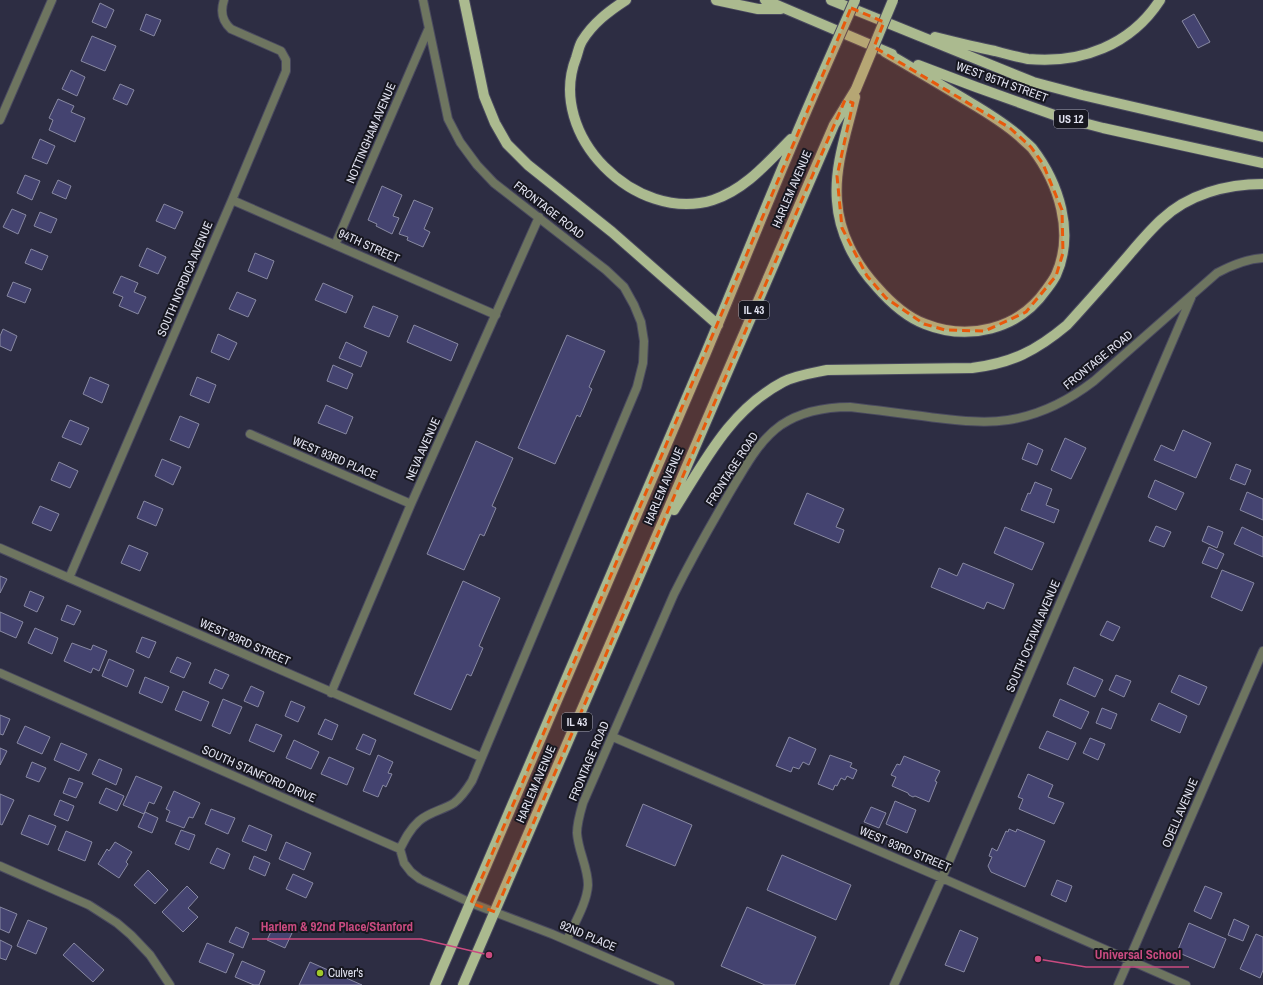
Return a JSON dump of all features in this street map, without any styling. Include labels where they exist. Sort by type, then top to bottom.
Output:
[{"type":"main road","points":[[464,0],[484,96],[495,123],[507,144],[528,165],[612,232],[718,324]]},
{"type":"main road","points":[[626,0],[610,10],[595,24],[582,42],[573,65],[570,82],[570,102],[576,126],[586,144],[599,162],[619,180],[634,190],[661,201],[680,204],[699,203],[729,193],[756,175],[796,134]]},
{"type":"main road","points":[[716,0],[758,8],[787,10]]},
{"type":"main road","name":"WEST 95TH STREET","points":[[765,0],[886,52],[976,88],[1057,116],[1103,128],[1263,163]]},
{"type":"main road","name":"WEST 95TH STREET","points":[[831,0],[1033,82],[1082,96],[1263,138]]},
{"type":"main road","name":"HARLEM AVENUE","points":[[435,985],[718,324],[796,134],[855,0]]},
{"type":"main road","name":"HARLEM AVENUE","points":[[463,985],[834,125],[856,90],[893,0]]},
{"type":"main road","points":[[902,29],[1027,58],[1051,59],[1072,57],[1094,52],[1115,43],[1135,29],[1152,12],[1160,0]]},
{"type":"main road","points":[[856,90],[837,176],[837,202],[842,228],[851,252],[867,276],[886,298],[907,314],[924,324],[944,330],[964,332],[985,331],[1006,324],[1026,312],[1042,296],[1056,276],[1063,253],[1064,230],[1062,210],[1054,186],[1043,164],[1031,147],[993,115],[886,52]]},
{"type":"main road","points":[[658,533],[724,432],[742,411],[762,394],[784,381],[804,374],[827,370],[972,368],[1009,361],[1050,340],[1067,325],[1147,234],[1167,215],[1182,205],[1205,194],[1227,187],[1248,184],[1263,184]]},
{"type":"street","points":[[0,120],[3,105],[52,0]]},
{"type":"street","name":"SOUTH NORDICA AVENUE","points":[[69,578],[284,77],[287,65],[285,56],[281,51],[231,30],[225,24],[222,12],[224,0]]},
{"type":"street","name":"FRONTAGE ROAD","points":[[400,849],[410,830],[418,822],[427,815],[454,802],[464,794],[472,781],[637,387],[643,363],[644,342],[641,322],[624,287],[606,270],[494,183],[476,165],[460,142],[448,119],[428,30],[423,0]]},
{"type":"street","name":"NOTTINGHAM AVENUE","points":[[335,245],[428,30]]},
{"type":"street","name":"94TH STREET","points":[[232,200],[496,315]]},
{"type":"street","name":"NEVA AVENUE","points":[[331,692],[411,504],[539,217]]},
{"type":"street","name":"FRONTAGE ROAD","points":[[568,940],[585,899],[588,887],[588,873],[577,834],[578,819],[583,803],[688,565],[724,502],[764,440],[780,426],[795,417],[814,410],[833,407],[850,407],[963,421],[1008,420],[1032,415],[1055,406],[1081,391],[1217,273],[1234,264],[1253,258],[1263,258]]},
{"type":"street","name":"SOUTH OCTAVIA AVENUE","points":[[894,985],[942,878],[1192,295]]},
{"type":"street","name":"WEST 93RD PLACE","points":[[250,434],[411,504]]},
{"type":"street","name":"WEST 93RD STREET","points":[[0,548],[481,757]]},
{"type":"street","name":"ODELL AVENUE","points":[[1118,985],[1263,651]]},
{"type":"street","name":"SOUTH STANFORD DRIVE","points":[[0,673],[400,849]]},
{"type":"street","name":"WEST 93RD STREET","points":[[613,737],[942,878],[1186,985]]},
{"type":"street","points":[[400,849],[404,863],[411,872],[420,879],[495,912]]},
{"type":"street","points":[[0,866],[89,905],[117,923],[150,955],[170,985]]},
{"type":"street","name":"92ND PLACE","points":[[495,912],[568,940],[670,985]]},
{"type":"highlighted area","points":[[851,8],[884,22],[874,47],[1010,128],[1031,147],[1043,164],[1062,210],[1063,253],[1056,276],[1026,312],[985,331],[945,330],[924,324],[886,298],[867,276],[842,228],[837,176],[853,103],[845,100],[495,912],[471,903],[597,608]]},
{"type":"building","points":[[100,3],[114,10],[106,28],[92,22]]},
{"type":"building","points":[[146,14],[161,20],[154,36],[140,30]]},
{"type":"building","points":[[1194,14],[1210,42],[1198,48],[1182,21]]},
{"type":"building","points":[[92,36],[116,46],[105,71],[81,61]]},
{"type":"building","points":[[71,70],[85,77],[77,96],[62,89]]},
{"type":"building","points":[[120,84],[134,90],[127,105],[113,99]]},
{"type":"building","points":[[58,99],[74,106],[71,112],[85,118],[75,142],[49,130],[53,120],[49,118]]},
{"type":"building","points":[[40,139],[55,146],[47,164],[32,158]]},
{"type":"building","points":[[25,175],[40,181],[32,200],[17,193]]},
{"type":"building","points":[[58,180],[71,186],[66,199],[52,193]]},
{"type":"building","points":[[382,186],[402,195],[393,216],[399,218],[392,234],[368,220]]},
{"type":"building","points":[[414,200],[433,208],[424,229],[430,232],[423,247],[407,240],[408,237],[399,234]]},
{"type":"building","points":[[164,204],[183,212],[175,229],[156,221]]},
{"type":"building","points":[[12,209],[26,215],[18,234],[3,227]]},
{"type":"building","points":[[40,212],[57,219],[51,233],[34,226]]},
{"type":"building","points":[[147,248],[166,257],[158,274],[139,266]]},
{"type":"building","points":[[31,249],[48,256],[42,270],[25,263]]},
{"type":"building","points":[[255,253],[274,261],[267,279],[248,271]]},
{"type":"building","points":[[121,276],[138,283],[134,292],[146,297],[138,314],[119,306],[123,297],[113,293]]},
{"type":"building","points":[[13,282],[31,289],[25,303],[7,296]]},
{"type":"building","points":[[323,283],[353,296],[346,313],[315,300]]},
{"type":"building","points":[[237,292],[256,300],[248,317],[229,309]]},
{"type":"building","points":[[373,306],[398,316],[389,337],[364,327]]},
{"type":"building","points":[[414,325],[458,344],[451,361],[407,342]]},
{"type":"building","points":[[3,329],[17,336],[11,351],[0,346],[0,336]]},
{"type":"building","points":[[218,334],[237,343],[229,360],[211,352]]},
{"type":"building","points":[[567,335],[605,351],[589,387],[592,389],[580,417],[577,415],[555,464],[518,448]]},
{"type":"building","points":[[346,342],[367,352],[361,367],[339,358]]},
{"type":"building","points":[[333,365],[353,374],[347,389],[327,381]]},
{"type":"building","points":[[90,377],[109,385],[102,403],[83,394]]},
{"type":"building","points":[[197,377],[216,385],[209,403],[190,395]]},
{"type":"building","points":[[326,405],[353,417],[346,434],[318,423]]},
{"type":"building","points":[[180,416],[199,424],[189,448],[170,440]]},
{"type":"building","points":[[70,420],[89,428],[81,445],[62,437]]},
{"type":"building","points":[[1183,430],[1211,443],[1196,478],[1154,460],[1161,445],[1174,451]]},
{"type":"building","points":[[1065,438],[1086,448],[1071,479],[1051,470]]},
{"type":"building","points":[[476,441],[513,458],[492,506],[496,508],[484,536],[480,534],[464,570],[427,554]]},
{"type":"building","points":[[1028,443],[1043,450],[1037,465],[1022,459]]},
{"type":"building","points":[[162,459],[181,467],[173,485],[155,476]]},
{"type":"building","points":[[59,462],[78,471],[70,488],[51,480]]},
{"type":"building","points":[[1236,464],[1251,470],[1245,485],[1230,479]]},
{"type":"building","points":[[1155,480],[1184,493],[1176,510],[1148,497]]},
{"type":"building","points":[[1035,482],[1052,489],[1046,505],[1059,510],[1054,523],[1021,510],[1028,493],[1030,494]]},
{"type":"building","points":[[1247,492],[1263,499],[1263,520],[1240,510]]},
{"type":"building","points":[[807,493],[844,509],[836,527],[844,530],[839,543],[794,524]]},
{"type":"building","points":[[144,501],[163,509],[156,526],[137,518]]},
{"type":"building","points":[[40,506],[59,514],[51,531],[32,523]]},
{"type":"building","points":[[1156,526],[1171,532],[1164,547],[1149,541]]},
{"type":"building","points":[[1208,526],[1223,532],[1217,548],[1202,541]]},
{"type":"building","points":[[1005,527],[1044,543],[1032,570],[994,553]]},
{"type":"building","points":[[1242,527],[1263,537],[1263,557],[1234,544]]},
{"type":"building","points":[[129,545],[148,553],[140,571],[121,563]]},
{"type":"building","points":[[1209,547],[1224,554],[1217,569],[1202,563]]},
{"type":"building","points":[[963,563],[1014,584],[1004,609],[987,602],[984,609],[931,587],[939,568],[957,576]]},
{"type":"building","points":[[1222,570],[1254,583],[1242,611],[1211,597]]},
{"type":"building","points":[[0,576],[7,579],[0,593]]},
{"type":"building","points":[[463,581],[500,598],[479,646],[483,648],[471,676],[467,674],[451,710],[414,694]]},
{"type":"building","points":[[30,591],[44,597],[37,612],[24,606]]},
{"type":"building","points":[[67,605],[81,611],[74,625],[61,620]]},
{"type":"building","points":[[0,612],[23,622],[16,638],[0,631]]},
{"type":"building","points":[[1107,621],[1120,627],[1113,641],[1100,635]]},
{"type":"building","points":[[35,628],[58,638],[52,654],[28,643]]},
{"type":"building","points":[[142,637],[156,642],[149,658],[136,652]]},
{"type":"building","points":[[72,643],[91,650],[93,645],[107,651],[99,671],[93,668],[91,673],[64,661]]},
{"type":"building","points":[[177,657],[191,663],[184,678],[170,672]]},
{"type":"building","points":[[109,659],[134,670],[127,687],[102,676]]},
{"type":"building","points":[[1074,667],[1103,680],[1095,697],[1067,684]]},
{"type":"building","points":[[215,669],[229,675],[222,689],[209,683]]},
{"type":"building","points":[[1116,675],[1131,681],[1124,697],[1109,690]]},
{"type":"building","points":[[1179,675],[1207,687],[1199,705],[1171,692]]},
{"type":"building","points":[[145,677],[169,687],[162,703],[139,693]]},
{"type":"building","points":[[251,686],[264,692],[258,707],[244,701]]},
{"type":"building","points":[[183,691],[209,702],[201,721],[175,710]]},
{"type":"building","points":[[223,699],[242,707],[230,734],[212,726]]},
{"type":"building","points":[[1060,699],[1089,712],[1081,729],[1053,716]]},
{"type":"building","points":[[291,701],[305,707],[298,722],[285,716]]},
{"type":"building","points":[[1159,703],[1187,716],[1180,733],[1151,720]]},
{"type":"building","points":[[1102,708],[1117,714],[1111,729],[1096,723]]},
{"type":"building","points":[[0,715],[10,719],[3,735],[0,734]]},
{"type":"building","points":[[325,719],[338,725],[332,740],[318,734]]},
{"type":"building","points":[[256,724],[282,735],[274,752],[249,741]]},
{"type":"building","points":[[25,726],[50,737],[42,754],[17,743]]},
{"type":"building","points":[[1047,731],[1076,743],[1068,760],[1039,748]]},
{"type":"building","points":[[363,734],[376,740],[370,755],[356,749]]},
{"type":"building","points":[[789,737],[816,749],[809,765],[803,762],[799,769],[793,767],[791,772],[776,766]]},
{"type":"building","points":[[1090,738],[1105,744],[1098,760],[1083,753]]},
{"type":"building","points":[[294,740],[319,752],[311,769],[286,758]]},
{"type":"building","points":[[61,743],[87,754],[79,771],[54,760]]},
{"type":"building","points":[[0,748],[7,751],[0,765]]},
{"type":"building","points":[[378,755],[393,762],[388,773],[392,774],[386,787],[383,785],[378,797],[363,791]]},
{"type":"building","points":[[830,755],[852,763],[850,767],[857,770],[853,779],[847,776],[845,780],[841,778],[833,790],[818,784]]},
{"type":"building","points":[[904,756],[940,771],[935,781],[937,782],[929,802],[915,796],[913,797],[908,793],[892,786],[896,777],[891,775],[897,764],[900,765]]},
{"type":"building","points":[[329,757],[354,768],[347,785],[321,774]]},
{"type":"building","points":[[99,759],[122,769],[116,785],[92,774]]},
{"type":"building","points":[[32,762],[46,768],[39,782],[26,777]]},
{"type":"building","points":[[1028,774],[1053,785],[1048,797],[1064,803],[1054,824],[1019,809],[1023,799],[1018,797]]},
{"type":"building","points":[[136,776],[162,787],[154,804],[149,802],[144,814],[123,805]]},
{"type":"building","points":[[69,778],[83,783],[76,798],[63,793]]},
{"type":"building","points":[[106,788],[124,796],[117,811],[99,803]]},
{"type":"building","points":[[174,791],[200,803],[193,818],[189,817],[184,828],[166,821],[170,811],[166,809]]},
{"type":"building","points":[[0,794],[14,800],[2,825],[0,824]]},
{"type":"building","points":[[60,800],[74,806],[68,821],[54,815]]},
{"type":"building","points":[[895,801],[916,810],[907,833],[886,824]]},
{"type":"building","points":[[643,804],[692,825],[675,866],[626,846]]},
{"type":"building","points":[[871,807],[886,813],[879,828],[864,822]]},
{"type":"building","points":[[211,809],[235,818],[228,834],[205,824]]},
{"type":"building","points":[[145,812],[158,818],[152,833],[138,827]]},
{"type":"building","points":[[29,815],[56,826],[48,845],[21,834]]},
{"type":"building","points":[[249,825],[272,835],[266,851],[242,841]]},
{"type":"building","points":[[1009,829],[1016,832],[1017,829],[1045,841],[1025,887],[991,872],[988,866],[992,857],[989,856],[992,848],[997,851],[1006,831],[1008,832]]},
{"type":"building","points":[[181,830],[195,835],[189,850],[175,844]]},
{"type":"building","points":[[66,831],[92,842],[85,861],[58,850]]},
{"type":"building","points":[[115,842],[132,852],[126,862],[128,864],[119,878],[98,864],[107,849],[109,851]]},
{"type":"building","points":[[286,842],[311,853],[304,870],[279,859]]},
{"type":"building","points":[[217,848],[230,854],[224,869],[210,863]]},
{"type":"building","points":[[782,855],[851,885],[836,920],[767,890]]},
{"type":"building","points":[[254,856],[270,863],[265,876],[249,869]]},
{"type":"building","points":[[148,870],[168,890],[155,904],[134,885]]},
{"type":"building","points":[[293,874],[313,883],[306,898],[286,889]]},
{"type":"building","points":[[1057,880],[1072,886],[1066,902],[1051,895]]},
{"type":"building","points":[[187,886],[198,897],[188,908],[198,917],[183,932],[162,912]]},
{"type":"building","points":[[1205,886],[1222,893],[1211,919],[1194,911]]},
{"type":"building","points":[[0,907],[17,914],[9,933],[0,929]]},
{"type":"building","points":[[747,907],[816,937],[795,985],[765,985],[721,966]]},
{"type":"building","points":[[1234,919],[1249,926],[1243,941],[1228,935]]},
{"type":"building","points":[[28,920],[47,928],[36,954],[17,946]]},
{"type":"building","points":[[1189,923],[1226,939],[1214,968],[1177,952]]},
{"type":"building","points":[[274,925],[292,933],[285,948],[267,940]]},
{"type":"building","points":[[236,927],[249,933],[243,948],[229,942]]},
{"type":"building","points":[[960,930],[978,938],[964,972],[945,965]]},
{"type":"building","points":[[1256,934],[1263,937],[1263,970],[1260,978],[1240,969]]},
{"type":"building","points":[[0,940],[12,946],[6,960],[0,958]]},
{"type":"building","points":[[74,943],[104,970],[93,982],[63,955]]},
{"type":"building","points":[[207,943],[234,954],[226,973],[199,962]]},
{"type":"building","points":[[242,961],[265,971],[259,985],[254,985],[235,977]]},
{"type":"building","name":"Culver's","points":[[310,962],[362,985],[299,985]]},
{"type":"place","name":"Harlem & 92nd Place/Stanford","points":[[489,955]]},
{"type":"place","name":"Universal School","points":[[1038,959]]},
{"type":"place","name":"Culver's","points":[[320,973]]}]
